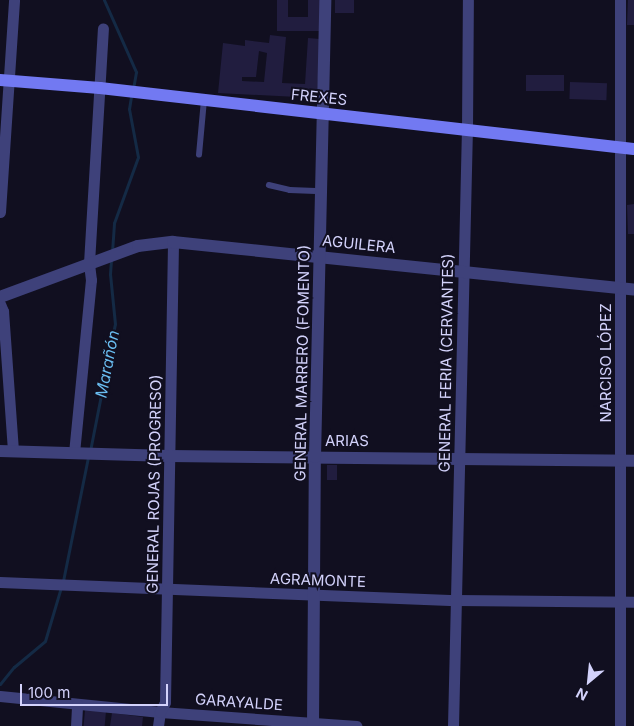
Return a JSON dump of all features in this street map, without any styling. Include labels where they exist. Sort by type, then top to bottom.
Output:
[{"type":"main road","name":"FREXES","points":[[4,80],[100,88],[634,149]]},
{"type":"street","points":[[0,212],[4,80],[14,0]]},
{"type":"street","name":"GENERAL MARRERO (FOMENTO)","points":[[313,724],[315,458],[326,0]]},
{"type":"street","name":"GENERAL FERIA (CERVANTES)","points":[[453,726],[467,129],[468,0]]},
{"type":"street","name":"NARCISO LÓPEZ","points":[[620,0],[621,288],[628,461],[619,602],[620,726]]},
{"type":"street","points":[[77,453],[91,280],[89,263],[103,28]]},
{"type":"street","name":"AGUILERA","points":[[0,297],[138,246],[173,242],[634,290]]},
{"type":"street","name":"GENERAL ROJAS (PROGRESO)","points":[[158,726],[160,712],[165,702],[173,242]]},
{"type":"street","points":[[0,304],[3,311],[14,451]]},
{"type":"street","name":"ARIAS","points":[[0,450],[169,456],[628,461]]},
{"type":"street","points":[[0,582],[0,588]]},
{"type":"street","name":"AGRAMONTE","points":[[0,582],[456,600],[634,602]]},
{"type":"street","name":"GARAYALDE","points":[[2,696],[160,712],[356,726]]},
{"type":"street","points":[[76,726],[78,704]]},
{"type":"lane","points":[[199,155],[204,100]]},
{"type":"lane","points":[[269,185],[290,190],[322,191]]},
{"type":"building","points":[[277,0],[288,0],[288,17],[308,17],[308,0],[322,0],[322,31],[277,31]]},
{"type":"building","points":[[335,0],[354,0],[354,13],[335,13]]},
{"type":"building","points":[[628,0],[634,0],[634,25],[627,25]]},
{"type":"building","points":[[270,35],[286,37],[282,83],[305,84],[308,38],[320,39],[317,98],[218,93],[223,43],[245,46],[245,40],[269,43]],"holes":[[[259,51],[267,53],[264,82],[242,81],[242,77],[256,77]]]},
{"type":"building","points":[[526,75],[564,75],[564,91],[526,91]]},
{"type":"building","points":[[570,82],[607,83],[606,100],[569,99]]},
{"type":"building","points":[[634,204],[634,234],[628,234],[627,205]]},
{"type":"building","points":[[327,465],[337,465],[337,480],[327,480]]},
{"type":"building","points":[[85,710],[106,712],[105,726],[84,726]]},
{"type":"building","points":[[112,713],[143,717],[142,726],[110,726]]},
{"type":"waterway","name":"Marañón","points":[[104,0],[136,72],[133,89]]},
{"type":"waterway","name":"Marañón","points":[[112,252],[114,223],[138,157],[129,109],[131,96]]},
{"type":"waterway","name":"Marañón","points":[[90,451],[115,324],[110,274],[111,260]]},
{"type":"waterway","name":"Marañón","points":[[63,581],[88,457]]},
{"type":"waterway","name":"Marañón","points":[[0,684],[14,667],[45,641],[61,587]]}]
